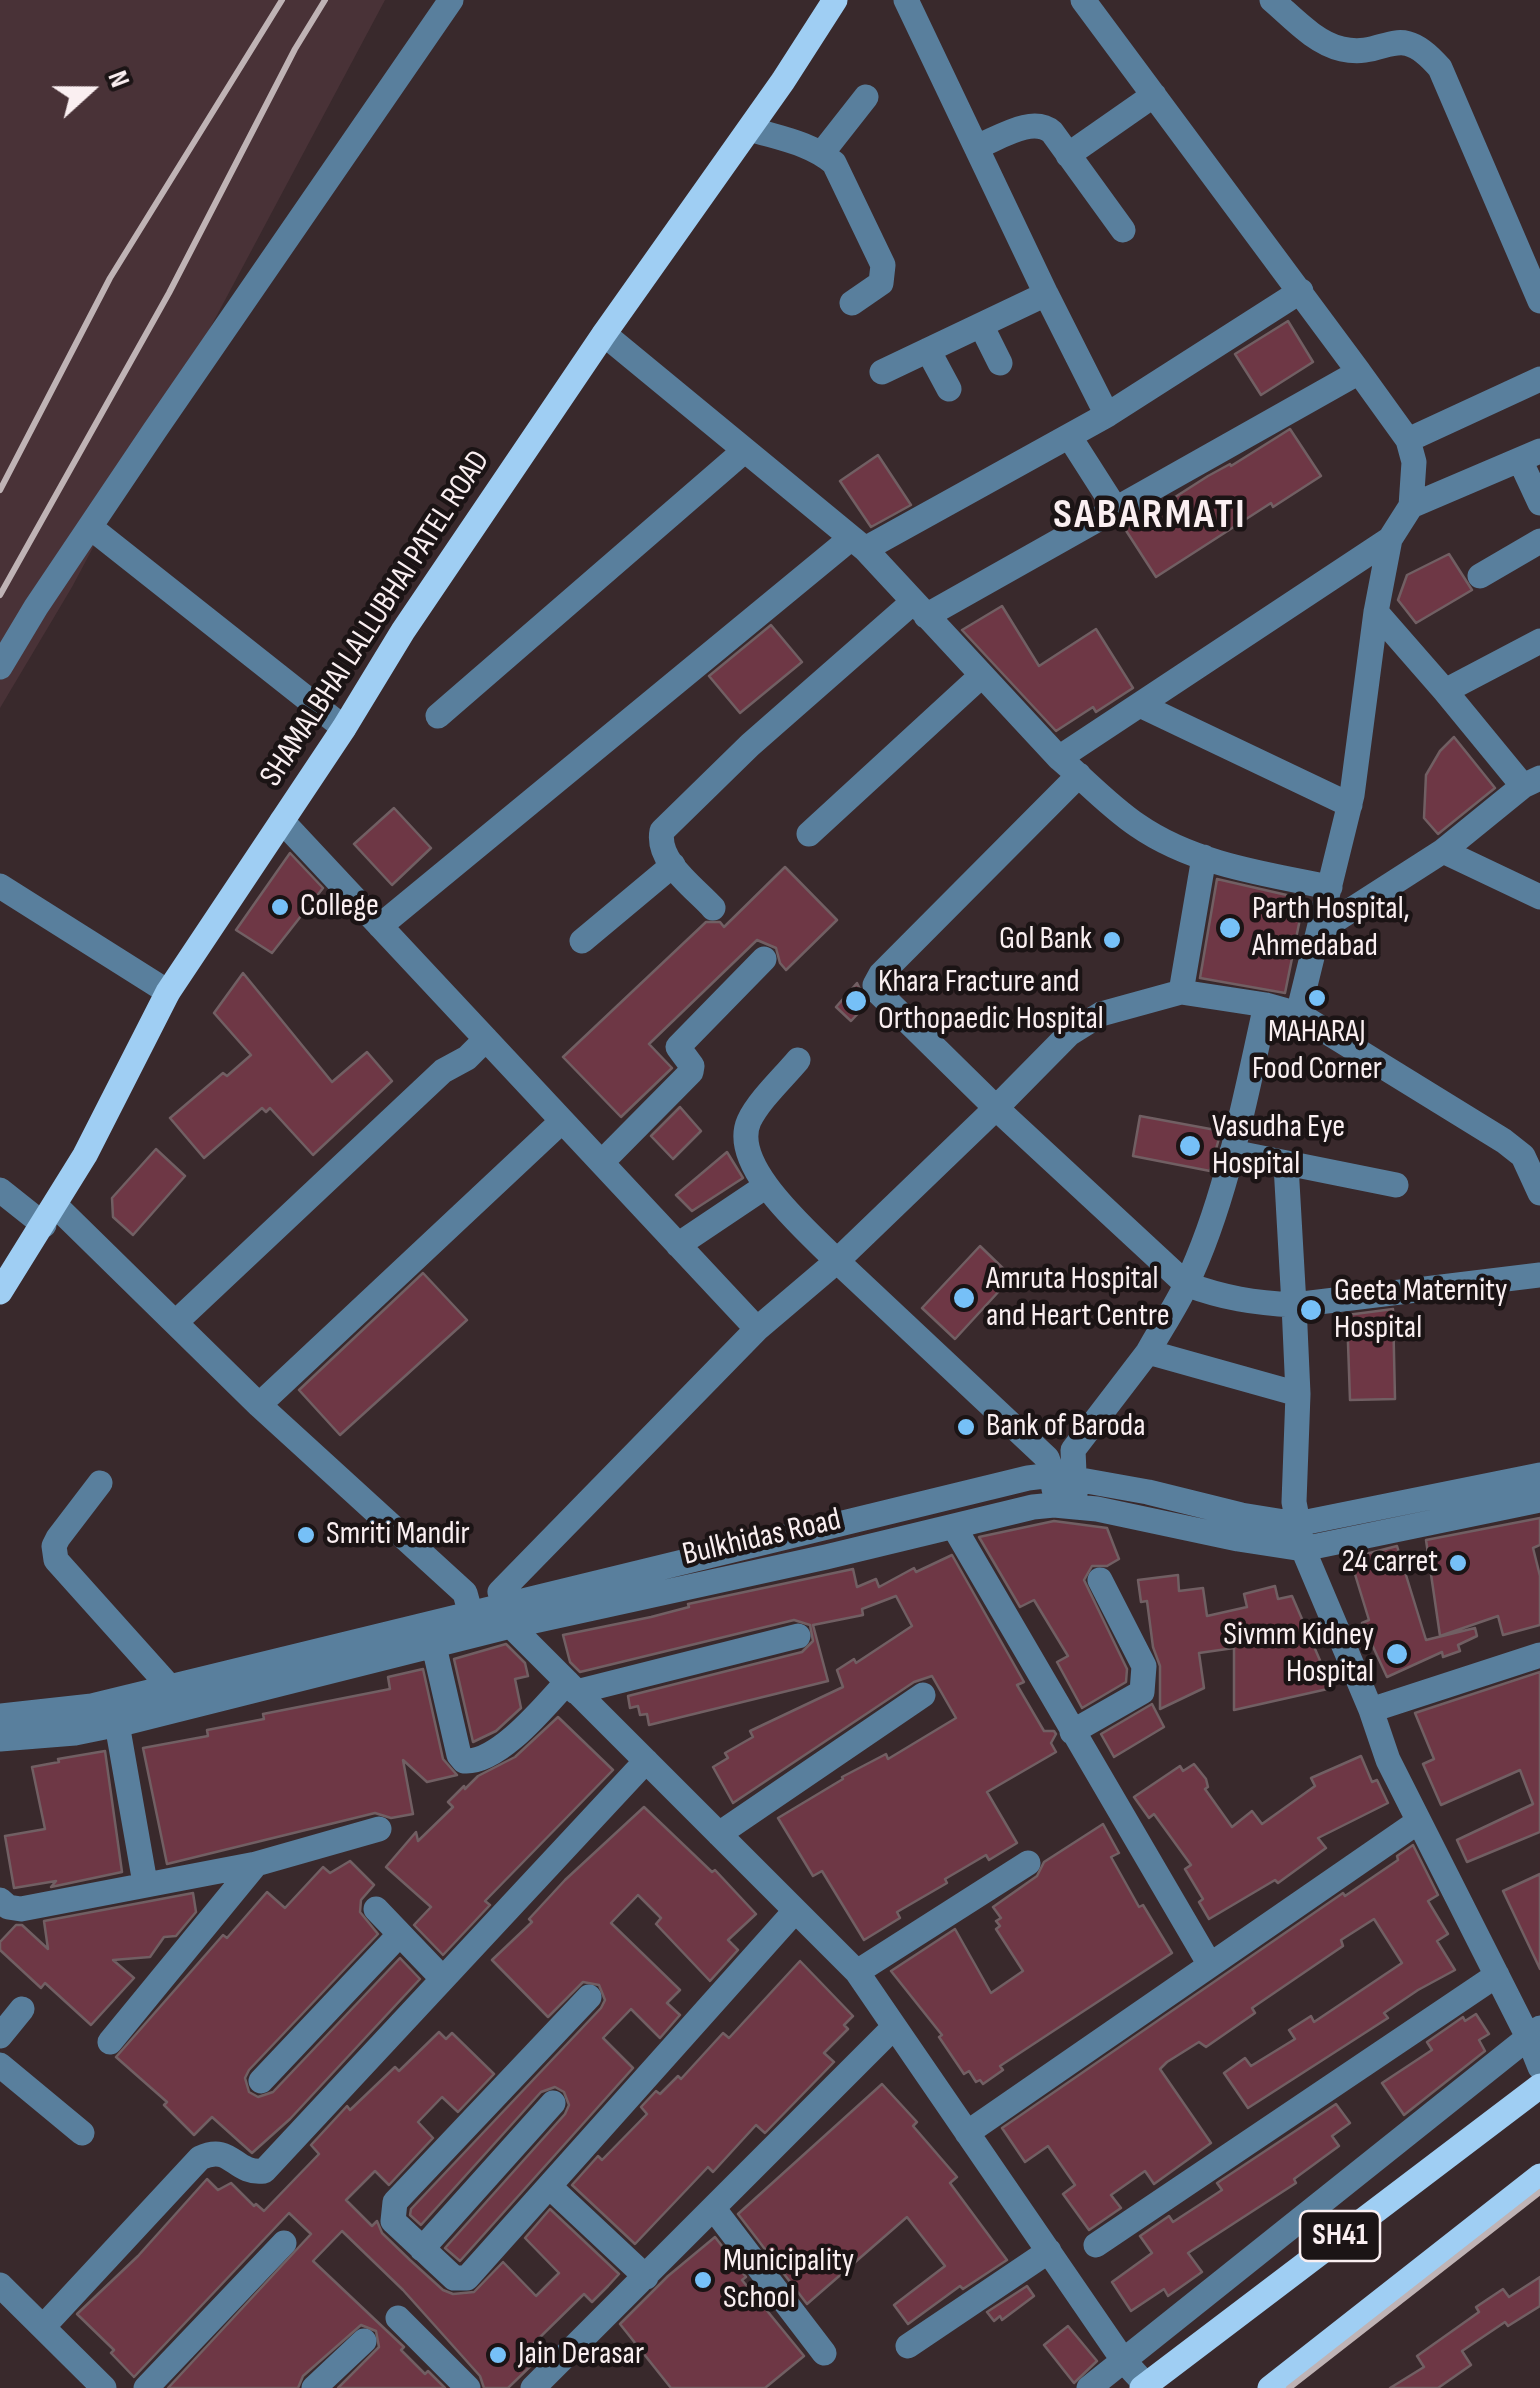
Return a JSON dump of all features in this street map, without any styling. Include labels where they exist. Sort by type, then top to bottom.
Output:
[{"type":"main road","name":"SHAMALBHAI LALLUBHAI PATEL ROAD","points":[[0,1292],[85,1156],[168,992],[344,728],[403,631],[604,334],[750,129],[834,0]]},
{"type":"main road","name":"SH41","points":[[1144,2387],[1540,2086]]},
{"type":"main road","name":"SH41","points":[[1270,2388],[1540,2176]]},
{"type":"street","points":[[0,666],[451,0]]},
{"type":"street","points":[[906,0],[1108,415]]},
{"type":"street","points":[[1059,758],[1390,539],[1412,506],[1414,462],[1408,440],[1084,0]]},
{"type":"street","points":[[1272,0],[1323,42],[1337,48],[1356,51],[1399,40],[1428,54],[1440,68],[1540,301]]},
{"type":"street","points":[[1068,155],[1154,94]]},
{"type":"street","points":[[822,153],[866,97]]},
{"type":"street","points":[[976,147],[1033,124],[1044,124],[1122,230]]},
{"type":"street","points":[[750,129],[822,153],[834,163],[883,265],[881,282],[852,303]]},
{"type":"street","points":[[380,926],[857,544],[1108,415],[1301,291]]},
{"type":"street","points":[[882,372],[1046,294]]},
{"type":"street","points":[[981,325],[1000,362]]},
{"type":"street","points":[[604,334],[857,544],[1059,758],[1137,826],[1234,868],[1330,887]]},
{"type":"street","points":[[928,350],[949,388]]},
{"type":"street","points":[[713,908],[673,865],[660,843],[662,831],[750,744],[920,609],[1115,508],[1359,372]]},
{"type":"street","points":[[1408,440],[1540,379]]},
{"type":"street","points":[[1069,436],[1115,508]]},
{"type":"street","points":[[438,716],[744,450]]},
{"type":"street","points":[[1412,506],[1530,455],[1540,503]]},
{"type":"street","points":[[90,528],[344,728]]},
{"type":"street","points":[[1298,1014],[1350,805],[1390,539]]},
{"type":"street","points":[[1480,576],[1540,541]]},
{"type":"street","points":[[1320,930],[1442,851],[1531,782],[1376,612]]},
{"type":"street","points":[[1445,691],[1540,641]]},
{"type":"street","points":[[810,834],[981,676]]},
{"type":"street","points":[[1142,706],[1350,805]]},
{"type":"street","points":[[1079,775],[956,896],[874,986],[996,1108],[1186,1284],[1222,1298],[1294,1306],[1540,1274]]},
{"type":"street","points":[[282,821],[757,1329]]},
{"type":"street","points":[[1442,851],[1540,897]]},
{"type":"street","points":[[1181,992],[1204,857]]},
{"type":"street","points":[[582,941],[673,865]]},
{"type":"street","points":[[0,886],[168,992]]},
{"type":"street","points":[[602,1162],[691,1072],[692,1066],[678,1048],[764,959]]},
{"type":"street","points":[[1144,2387],[856,1972],[572,1687],[507,1615],[500,1592],[757,1329],[837,1261],[1069,1034],[1101,1014],[1181,992],[1298,1014],[1504,1141],[1524,1156],[1540,1193]]},
{"type":"street","points":[[1064,1506],[1064,1477],[1073,1450],[1148,1352],[1186,1284],[1232,1152],[1266,1005]]},
{"type":"street","points":[[176,1322],[443,1072],[467,1058],[486,1039]]},
{"type":"street","points":[[798,1060],[748,1124],[748,1152],[766,1186],[837,1261],[1064,1477]]},
{"type":"street","points":[[259,1406],[562,1120]]},
{"type":"street","points":[[1232,1152],[1396,1185]]},
{"type":"street","points":[[1286,1164],[1298,1394],[1293,1478],[1300,1537],[1372,1710],[1388,1760],[1497,1975],[1534,2032],[1540,2067]]},
{"type":"street","points":[[678,1245],[766,1186]]},
{"type":"street","points":[[0,1190],[50,1215],[176,1322],[259,1406],[464,1593],[473,1624],[216,1687],[169,1686],[129,1713],[92,1706],[0,1716]]},
{"type":"street","points":[[1148,1352],[1298,1394]]},
{"type":"street","name":"Bulkhidas Road","points":[[0,1739],[75,1733],[216,1687],[434,1646],[473,1624],[1028,1478],[1064,1477],[1300,1537],[1540,1476]]},
{"type":"street","points":[[100,1482],[58,1538],[54,1546],[56,1560],[169,1686]]},
{"type":"street","name":"Bulkhidas Road","points":[[507,1615],[1064,1506],[1141,1516],[1238,1539],[1300,1537],[1540,1500]]},
{"type":"street","points":[[954,1527],[1210,1965]]},
{"type":"street","points":[[1072,1732],[1142,1692],[1145,1680],[1144,1666],[1100,1580]]},
{"type":"street","points":[[434,1646],[459,1754],[464,1761],[476,1761],[491,1754],[572,1687],[798,1636]]},
{"type":"street","points":[[1372,1710],[1540,1655]]},
{"type":"street","points":[[719,1834],[923,1696]]},
{"type":"street","points":[[129,1713],[146,1883]]},
{"type":"street","points":[[43,2328],[200,2158],[222,2153],[247,2170],[264,2170],[646,1762]]},
{"type":"street","points":[[966,2133],[1419,1821]]},
{"type":"street","points":[[0,1900],[8,1907],[21,1909],[256,1864],[379,1829]]},
{"type":"street","points":[[856,1972],[1028,1863]]},
{"type":"street","points":[[110,2042],[256,1864]]},
{"type":"street","points":[[376,1910],[443,1978]]},
{"type":"street","points":[[588,1997],[396,2202],[393,2221],[454,2278],[467,2278],[795,1911]]},
{"type":"street","points":[[261,2080],[400,1934]]},
{"type":"street","points":[[1096,2245],[1497,1975]]},
{"type":"street","points":[[0,2036],[22,2009]]},
{"type":"street","points":[[533,2388],[894,2028]]},
{"type":"street","points":[[1089,2388],[1534,2032]]},
{"type":"street","points":[[0,2065],[82,2133]]},
{"type":"street","points":[[422,2249],[553,2103]]},
{"type":"street","points":[[550,2186],[646,2277]]},
{"type":"street","points":[[714,2209],[824,2353]]},
{"type":"street","points":[[146,2388],[284,2243]]},
{"type":"street","points":[[908,2346],[1049,2251]]},
{"type":"street","points":[[0,2285],[104,2388]]},
{"type":"street","points":[[398,2318],[468,2388]]},
{"type":"street","points":[[314,2388],[364,2341]]},
{"type":"shaded area","points":[[0,0],[385,0],[72,587],[0,708]]},
{"type":"building","points":[[1288,321],[1313,362],[1261,395],[1235,354]]},
{"type":"building","points":[[1290,429],[1321,476],[1273,507],[1271,503],[1156,577],[1125,529]]},
{"type":"building","points":[[878,455],[911,505],[871,527],[840,481]]},
{"type":"building","points":[[1449,554],[1472,590],[1416,623],[1398,600],[1407,575]]},
{"type":"building","points":[[1002,606],[1039,666],[1096,629],[1133,688],[1056,731],[962,630]]},
{"type":"building","points":[[771,625],[802,662],[740,713],[709,676]]},
{"type":"building","points":[[1454,737],[1495,788],[1438,834],[1424,818],[1426,775]]},
{"type":"building","points":[[394,808],[431,848],[392,885],[354,844]]},
{"type":"building","name":"College","points":[[290,853],[323,888],[272,953],[236,930]]},
{"type":"building","points":[[785,867],[837,920],[786,970],[776,948],[757,940],[649,1044],[672,1068],[621,1117],[563,1057],[706,922],[720,922],[724,927]]},
{"type":"building","points":[[1217,879],[1304,899],[1285,993],[1200,978]]},
{"type":"building","points":[[243,973],[332,1082],[367,1052],[392,1081],[313,1155],[270,1108],[266,1112],[262,1108],[204,1158],[170,1118],[251,1055],[214,1013]]},
{"type":"building","points":[[857,983],[867,1004],[851,1021],[836,1007]]},
{"type":"building","points":[[680,1107],[701,1131],[673,1159],[651,1136]]},
{"type":"building","points":[[1140,1116],[1221,1131],[1210,1171],[1133,1156]]},
{"type":"building","points":[[156,1149],[185,1176],[133,1235],[113,1217],[112,1198]]},
{"type":"building","points":[[727,1152],[743,1178],[692,1211],[676,1195]]},
{"type":"building","points":[[980,1246],[1012,1277],[955,1339],[922,1308]]},
{"type":"building","points":[[423,1273],[467,1320],[340,1435],[299,1390]]},
{"type":"building","points":[[1393,1309],[1395,1399],[1350,1400],[1347,1315]]},
{"type":"building","points":[[1540,1518],[1540,1545],[1533,1548],[1540,1576],[1540,1625],[1503,1635],[1498,1616],[1440,1636],[1426,1540]]},
{"type":"building","points":[[1054,1521],[1107,1528],[1119,1559],[1107,1566],[1092,1566],[1084,1580],[1127,1669],[1126,1682],[1082,1708],[1057,1662],[1068,1656],[1034,1600],[1020,1607],[979,1537]]},
{"type":"building","points":[[1397,1546],[1426,1640],[1475,1628],[1477,1636],[1458,1645],[1460,1651],[1443,1657],[1442,1652],[1387,1677],[1362,1623],[1369,1620],[1350,1558]]},
{"type":"building","points":[[952,1555],[1024,1682],[1017,1685],[1044,1731],[1056,1734],[1051,1743],[1056,1752],[987,1792],[1017,1843],[989,1860],[986,1855],[945,1879],[947,1883],[897,1912],[900,1918],[864,1940],[822,1871],[813,1876],[778,1818],[842,1777],[886,1754],[888,1759],[956,1718],[932,1676],[914,1682],[733,1803],[713,1767],[728,1758],[725,1753],[753,1737],[750,1731],[843,1687],[837,1670],[854,1659],[856,1663],[912,1626],[896,1596],[862,1609],[863,1615],[813,1625],[828,1681],[649,1725],[647,1714],[640,1715],[638,1706],[630,1708],[628,1696],[802,1652],[813,1641],[810,1625],[794,1620],[580,1672],[570,1662],[563,1635],[853,1569],[857,1587],[876,1579],[879,1587],[914,1568],[916,1572]]},
{"type":"building","points":[[1178,1575],[1179,1591],[1203,1588],[1207,1616],[1247,1607],[1244,1594],[1275,1586],[1278,1599],[1292,1596],[1332,1688],[1234,1710],[1234,1648],[1199,1653],[1204,1688],[1160,1709],[1160,1666],[1153,1647],[1147,1601],[1141,1602],[1138,1580]]},
{"type":"building","points":[[506,1644],[525,1663],[528,1676],[515,1679],[521,1708],[496,1731],[473,1742],[454,1659]]},
{"type":"building","points":[[423,1669],[443,1759],[457,1775],[427,1782],[403,1760],[413,1814],[391,1818],[375,1813],[167,1864],[143,1748],[208,1736],[207,1730],[264,1719],[263,1714],[390,1689],[388,1677]]},
{"type":"building","points":[[1540,1672],[1540,1832],[1467,1862],[1457,1840],[1533,1804],[1520,1770],[1441,1805],[1423,1764],[1434,1759],[1415,1713]]},
{"type":"building","points":[[1152,1704],[1164,1727],[1114,1757],[1101,1734]]},
{"type":"building","points":[[558,1717],[613,1770],[485,1901],[490,1905],[443,1955],[414,1925],[431,1907],[386,1867],[416,1832],[418,1841],[453,1807],[448,1802],[464,1786],[465,1789],[478,1776],[515,1757]]},
{"type":"building","points":[[105,1751],[122,1872],[51,1887],[56,1881],[14,1888],[5,1836],[45,1829],[32,1767]]},
{"type":"building","points":[[1361,1756],[1372,1782],[1377,1780],[1388,1803],[1318,1838],[1326,1848],[1278,1883],[1275,1880],[1209,1919],[1199,1902],[1203,1899],[1185,1869],[1191,1865],[1154,1814],[1149,1818],[1134,1797],[1180,1766],[1183,1771],[1194,1764],[1206,1779],[1205,1789],[1232,1827],[1252,1811],[1262,1824],[1315,1786],[1311,1778]]},
{"type":"building","points":[[644,1807],[712,1872],[715,1870],[756,1914],[728,1940],[738,1950],[710,1981],[656,1924],[661,1918],[638,1895],[611,1923],[680,1990],[667,2003],[680,2015],[660,2038],[631,2009],[603,2038],[633,2068],[460,2261],[445,2248],[565,2114],[569,2105],[564,2092],[555,2087],[541,2092],[421,2225],[410,2215],[411,2209],[605,2000],[599,1985],[583,1982],[548,2017],[492,1960],[532,1922],[529,1919],[565,1880]]},
{"type":"building","points":[[1103,1824],[1119,1853],[1111,1857],[1139,1907],[1143,1905],[1172,1953],[1000,2066],[1003,2070],[983,2084],[980,2080],[976,2082],[969,2071],[964,2074],[939,2037],[942,2035],[891,1971],[955,1929],[991,1993],[1023,1971],[996,1929],[1000,1926],[996,1921],[1001,1918],[993,1907],[1037,1876],[1044,1862]]},
{"type":"building","points":[[1413,1845],[1438,1895],[1428,1901],[1448,1934],[1437,1941],[1455,1970],[1418,1990],[1384,2013],[1388,2018],[1248,2108],[1224,2073],[1245,2058],[1251,2066],[1295,2039],[1289,2030],[1311,2016],[1314,2022],[1402,1963],[1374,1919],[1341,1940],[1343,1946],[1252,2008],[1255,2013],[1206,2047],[1199,2042],[1167,2062],[1160,2069],[1211,2143],[1154,2184],[1145,2171],[1111,2195],[1121,2208],[1089,2230],[1063,2194],[1075,2185],[1048,2146],[1025,2162],[1002,2128],[1343,1893],[1345,1896],[1398,1860],[1397,1856]]},
{"type":"building","points":[[350,1861],[374,1885],[361,1900],[360,1912],[378,1934],[249,2070],[245,2078],[249,2092],[258,2097],[273,2092],[400,1958],[420,1979],[290,2119],[252,2153],[212,2117],[194,2135],[164,2105],[167,2102],[116,2057],[223,1935],[227,1938],[267,1892],[285,1908],[323,1867],[330,1873]]},
{"type":"building","points":[[1540,1874],[1540,1969],[1503,1891]]},
{"type":"building","points":[[193,1893],[196,1912],[176,1936],[164,1937],[150,1957],[113,1960],[134,1978],[91,2025],[45,1983],[41,1988],[0,1950],[0,1942],[16,1925],[22,1925],[48,1949],[44,1921]]},
{"type":"building","points":[[800,1961],[853,2016],[844,2025],[848,2029],[824,2053],[834,2062],[765,2133],[756,2125],[713,2172],[708,2167],[635,2244],[572,2185],[598,2156],[602,2160],[647,2114],[641,2107],[656,2091],[660,2094],[678,2076],[681,2079],[723,2033],[729,2038]]},
{"type":"building","points":[[1476,2014],[1489,2034],[1479,2040],[1485,2051],[1404,2115],[1382,2083],[1432,2050],[1427,2042],[1463,2017],[1465,2021]]},
{"type":"building","points":[[439,2032],[446,2039],[452,2033],[494,2074],[458,2112],[442,2097],[418,2122],[433,2138],[389,2185],[375,2171],[346,2200],[372,2226],[377,2221],[382,2233],[410,2260],[443,2290],[453,2294],[474,2292],[503,2262],[536,2296],[559,2273],[525,2238],[550,2209],[619,2274],[592,2302],[584,2294],[534,2343],[542,2351],[539,2358],[508,2388],[484,2388],[480,2376],[403,2290],[342,2231],[313,2261],[404,2347],[401,2350],[425,2374],[428,2371],[445,2388],[338,2388],[379,2347],[376,2331],[361,2325],[303,2376],[298,2388],[168,2388],[311,2234],[289,2213],[134,2377],[111,2353],[114,2350],[77,2314],[138,2256],[207,2179],[218,2190],[231,2183],[264,2211],[319,2154],[311,2145],[347,2106],[350,2110],[395,2067],[399,2071]]},
{"type":"building","points":[[882,2084],[917,2122],[913,2126],[957,2177],[950,2183],[1007,2260],[963,2289],[960,2286],[908,2324],[894,2305],[945,2266],[907,2217],[807,2304],[738,2214]]},
{"type":"building","points":[[1336,2104],[1350,2123],[1332,2136],[1339,2146],[1294,2179],[1296,2183],[1188,2253],[1202,2272],[1168,2296],[1164,2289],[1131,2311],[1112,2282],[1152,2253],[1140,2236],[1169,2216],[1173,2222],[1222,2190],[1217,2183]]},
{"type":"building","name":"Municipality School","points":[[715,2237],[746,2277],[742,2280],[804,2356],[765,2388],[671,2388],[620,2324]]},
{"type":"building","points":[[1540,2277],[1540,2306],[1508,2326],[1505,2322],[1462,2351],[1471,2365],[1438,2388],[1390,2388],[1424,2367],[1417,2356],[1479,2312],[1476,2307],[1503,2289],[1509,2297]]},
{"type":"building","points":[[1027,2286],[1034,2296],[1002,2320],[1000,2316],[994,2321],[987,2312]]},
{"type":"building","points":[[1068,2326],[1097,2361],[1074,2383],[1044,2345]]},
{"type":"railway","points":[[0,490],[110,278],[282,0]]},
{"type":"railway","points":[[0,595],[169,293],[295,49],[325,0]]},
{"type":"railway","points":[[1289,2388],[1540,2192]]},
{"type":"place","name":"College","points":[[280,907]]},
{"type":"place","name":"Parth Hospital, Ahmedabad","points":[[1230,928]]},
{"type":"place","name":"Gol Bank","points":[[1112,940]]},
{"type":"place","name":"MAHARAJ Food Corner","points":[[1317,998]]},
{"type":"place","name":"Khara Fracture and Orthopaedic Hospital","points":[[856,1001]]},
{"type":"place","name":"Vasudha Eye Hospital","points":[[1190,1146]]},
{"type":"place","name":"Amruta Hospital and Heart Centre","points":[[964,1298]]},
{"type":"place","name":"Geeta Maternity Hospital","points":[[1311,1310]]},
{"type":"place","name":"Bank of Baroda","points":[[966,1427]]},
{"type":"place","name":"Smriti Mandir","points":[[306,1535]]},
{"type":"place","name":"24 carret","points":[[1458,1563]]},
{"type":"place","name":"Sivmm Kidney Hospital","points":[[1397,1654]]},
{"type":"place","name":"Municipality School","points":[[703,2280]]},
{"type":"place","name":"Jain Derasar","points":[[498,2355]]},
{"type":"district","name":"SABARMATI","points":[[1150,516]]}]
